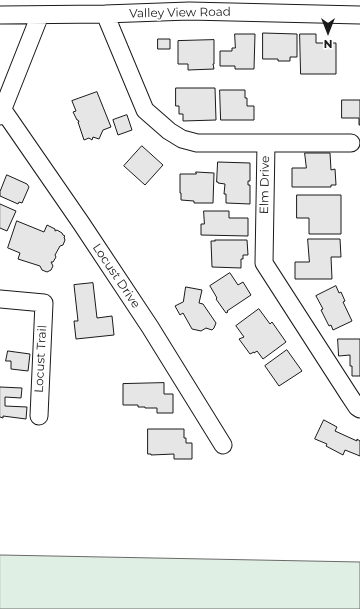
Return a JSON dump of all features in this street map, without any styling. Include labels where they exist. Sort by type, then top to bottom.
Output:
[{"type":"street","name":"Valley View Road","points":[[0,15],[105,14],[189,6],[360,15]]},
{"type":"street","name":"Elm Drive","points":[[105,14],[145,110],[169,131],[182,139],[196,143],[266,143],[264,263],[349,395],[360,409]]},
{"type":"street","points":[[1,113],[40,15]]},
{"type":"street","name":"Locust Drive","points":[[1,113],[81,223],[142,314],[223,445]]},
{"type":"street","points":[[266,143],[351,143]]},
{"type":"street","name":"Locust Trail","points":[[0,299],[44,303],[39,416]]},
{"type":"green space","points":[[0,555],[360,562],[360,609],[0,609]]},
{"type":"building","points":[[263,33],[297,34],[297,57],[290,57],[290,61],[263,59]]},
{"type":"building","points":[[235,34],[255,34],[254,69],[235,69],[235,66],[220,66],[220,51],[232,51],[232,48],[235,48]]},
{"type":"building","points":[[300,34],[316,34],[316,43],[336,43],[336,74],[301,74]]},
{"type":"building","points":[[158,39],[170,39],[170,49],[158,49]]},
{"type":"building","points":[[214,40],[214,69],[188,70],[188,64],[178,64],[178,41]]},
{"type":"building","points":[[176,88],[215,88],[216,120],[183,121],[183,114],[179,114],[179,106],[176,106]]},
{"type":"building","points":[[220,90],[245,90],[247,106],[254,106],[254,120],[221,120]]},
{"type":"building","points":[[97,92],[111,127],[103,130],[99,139],[93,137],[92,140],[89,138],[84,140],[79,122],[73,112],[76,111],[72,101]]},
{"type":"building","points":[[342,100],[360,100],[360,125],[359,118],[342,118]]},
{"type":"building","points":[[127,115],[132,130],[118,135],[113,120]]},
{"type":"building","points":[[142,146],[163,165],[145,185],[124,166]]},
{"type":"building","points":[[305,153],[330,153],[331,170],[335,169],[336,185],[331,185],[331,187],[292,187],[292,168],[306,168]]},
{"type":"building","points":[[218,162],[250,163],[250,181],[248,181],[248,185],[250,185],[250,204],[226,203],[226,194],[224,194],[225,184],[217,182]]},
{"type":"building","points":[[196,172],[214,173],[213,203],[194,203],[194,201],[181,200],[180,174],[196,174]]},
{"type":"building","points":[[7,175],[27,184],[29,187],[22,203],[19,202],[18,204],[0,196],[0,192]]},
{"type":"building","points":[[297,195],[341,195],[341,234],[309,234],[309,218],[297,218]]},
{"type":"building","points":[[0,204],[16,211],[7,231],[0,228]]},
{"type":"building","points":[[204,211],[229,211],[229,218],[248,218],[248,236],[201,235],[201,224],[204,224]]},
{"type":"building","points":[[17,221],[44,232],[47,225],[65,236],[63,245],[60,246],[55,255],[56,257],[53,262],[51,262],[53,266],[51,270],[47,272],[42,270],[40,266],[18,259],[20,253],[8,248]]},
{"type":"building","points":[[308,239],[340,239],[341,257],[331,257],[332,279],[295,279],[295,262],[309,262]]},
{"type":"building","points":[[247,240],[248,255],[243,255],[243,259],[241,259],[241,268],[212,267],[211,241]]},
{"type":"building","points":[[230,273],[238,285],[243,282],[251,295],[226,313],[216,299],[217,298],[210,286]]},
{"type":"building","points":[[93,283],[97,318],[112,316],[114,335],[76,339],[74,321],[78,321],[74,285]]},
{"type":"building","points":[[336,286],[339,293],[341,292],[345,301],[343,302],[352,321],[333,330],[331,325],[329,326],[321,310],[323,309],[316,296]]},
{"type":"building","points":[[186,287],[202,290],[199,303],[203,304],[216,323],[212,330],[206,328],[201,331],[192,329],[183,313],[180,315],[175,306],[183,302]]},
{"type":"building","points":[[259,309],[270,324],[272,322],[286,342],[263,359],[257,351],[250,354],[239,339],[244,337],[236,326]]},
{"type":"building","points":[[338,339],[360,339],[360,376],[352,376],[350,355],[339,356]]},
{"type":"building","points":[[287,350],[302,371],[279,386],[265,366]]},
{"type":"building","points":[[8,351],[30,354],[28,371],[11,369],[11,361],[6,361]]},
{"type":"building","points":[[164,383],[164,394],[173,394],[173,413],[157,413],[157,408],[138,407],[138,405],[123,405],[123,384]]},
{"type":"building","points":[[0,387],[22,388],[21,398],[5,397],[5,406],[27,407],[26,419],[3,416],[3,418],[0,417]]},
{"type":"building","points":[[324,420],[337,427],[335,431],[360,441],[360,456],[345,450],[343,455],[326,446],[327,444],[315,439]]},
{"type":"building","points":[[148,429],[184,429],[184,438],[186,438],[186,443],[192,443],[192,459],[174,459],[174,454],[148,454]]}]
